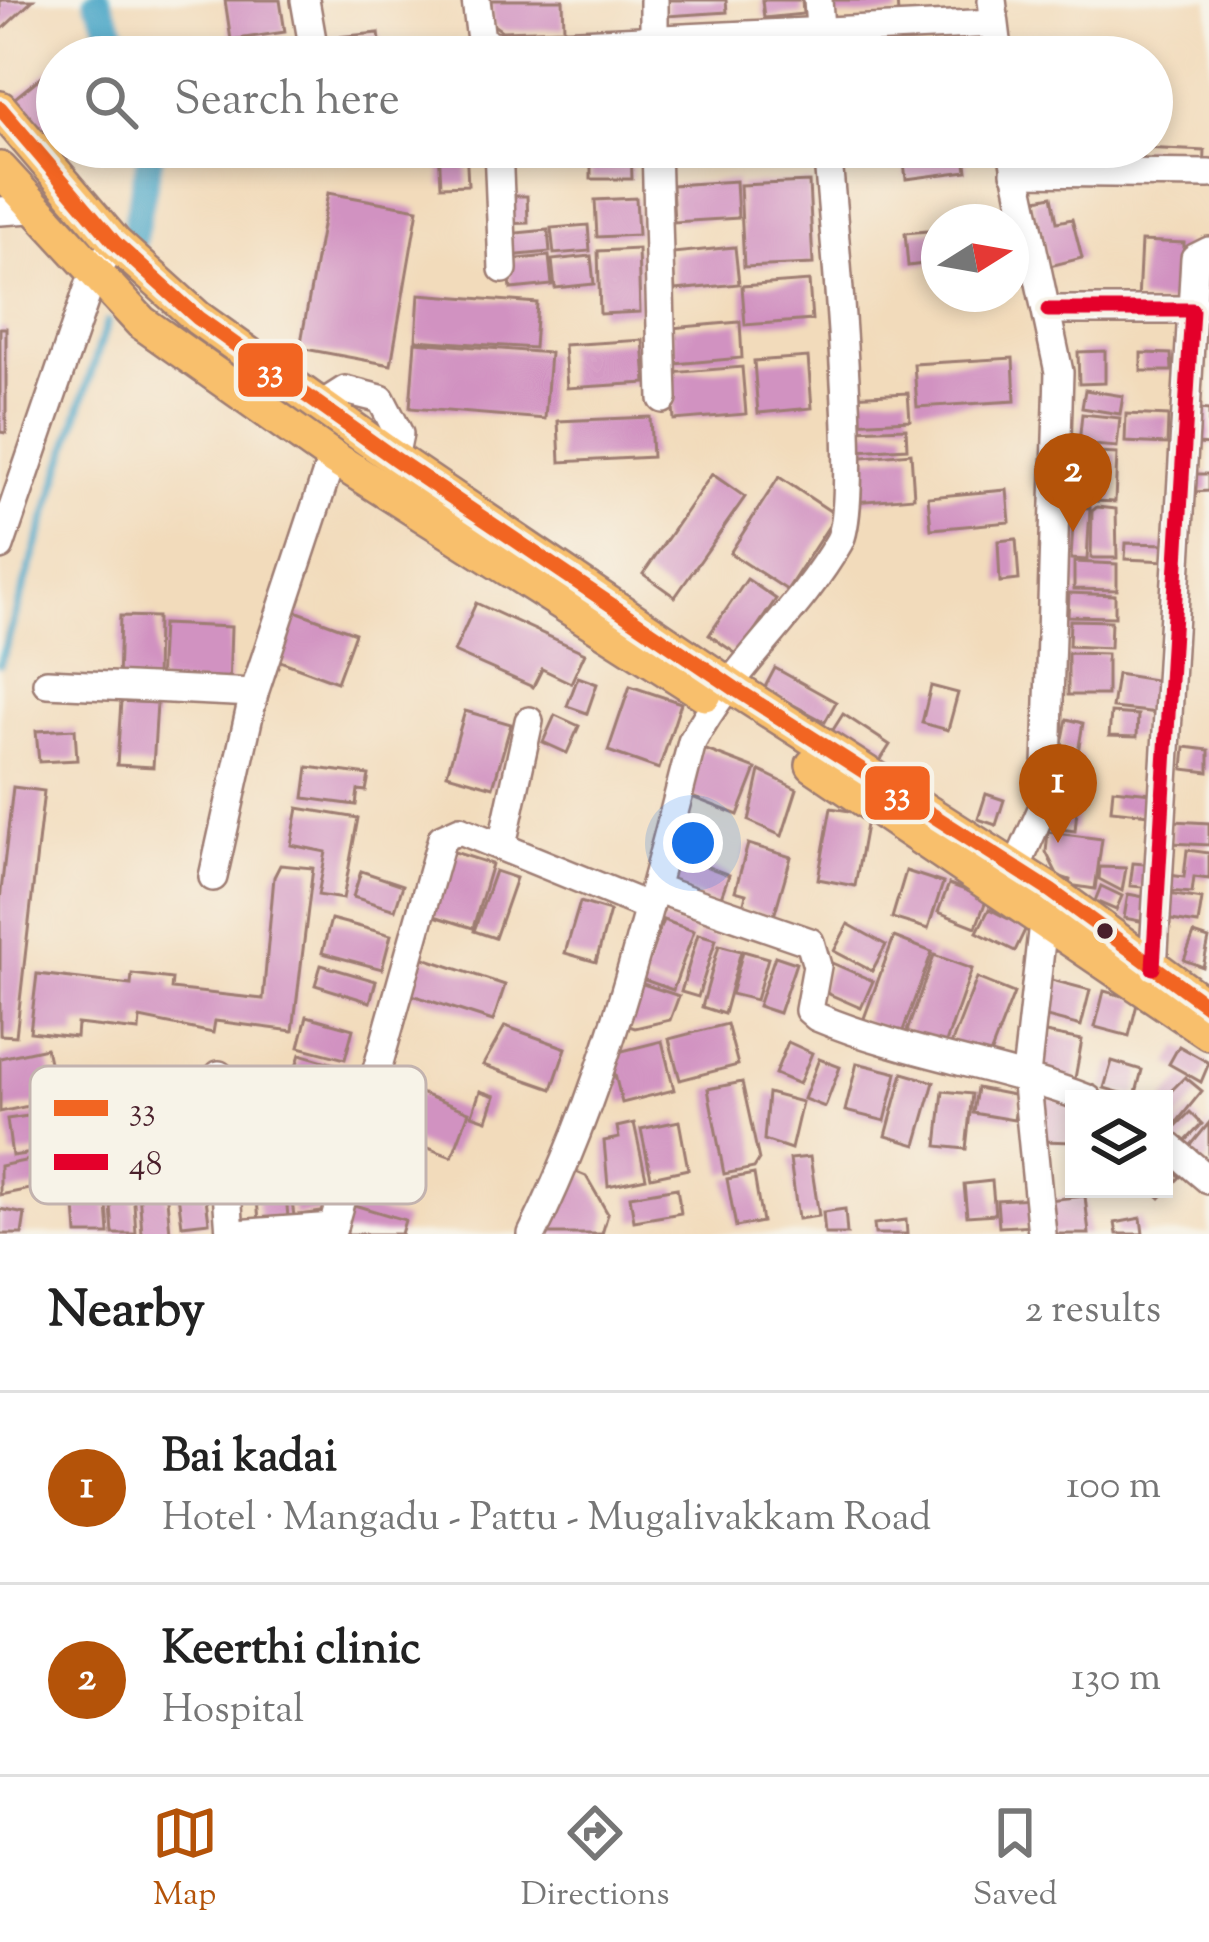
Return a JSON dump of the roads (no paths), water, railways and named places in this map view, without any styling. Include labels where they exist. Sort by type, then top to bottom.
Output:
[{"type":"main road","points":[[0,108],[36,150]]},
{"type":"main road","points":[[51,168],[115,243],[198,317],[720,691]]},
{"type":"main road","points":[[0,169],[16,210],[141,322],[332,458],[720,691],[1046,904],[1153,968],[1207,1020]]},
{"type":"main road","points":[[1046,904],[1207,1020]]},
{"type":"street","points":[[305,0],[311,36]]},
{"type":"street","points":[[476,0],[480,36]]},
{"type":"street","points":[[653,36],[654,0]]},
{"type":"street","points":[[818,0],[820,36]]},
{"type":"street","points":[[863,36],[993,11]]},
{"type":"street","points":[[499,168],[502,269]]},
{"type":"street","points":[[657,168],[663,400]]},
{"type":"street","points":[[532,1234],[572,1153],[594,1091],[692,742],[720,691],[757,656],[842,538],[848,467],[828,168]]},
{"type":"street","points":[[1011,881],[1046,800],[1059,372],[1015,168]]},
{"type":"street","points":[[1125,168],[1209,174]]},
{"type":"street","points":[[2,536],[93,275],[115,243]]},
{"type":"street","points":[[1153,968],[1195,258],[1209,250]]},
{"type":"street","points":[[1048,310],[1192,310]]},
{"type":"street","points":[[213,877],[254,693],[332,458]]},
{"type":"street","points":[[47,683],[254,693]]},
{"type":"street","points":[[502,845],[529,721]]},
{"type":"street","points":[[377,1066],[437,846],[450,831],[460,830],[651,898],[810,942],[817,966],[808,1010],[817,1017],[941,1058],[1026,1075],[1065,1090]]},
{"type":"street","points":[[1042,1234],[1026,1075],[1046,904]]},
{"type":"street","points":[[1173,1150],[1209,1180]]},
{"type":"street","points":[[230,1204],[233,1234],[332,1231]]},
{"type":"waterway","points":[[97,0],[115,36]]},
{"type":"waterway","points":[[131,250],[148,168]]},
{"type":"waterway","points":[[0,664],[107,322]]},
{"type":"place","name":"Keerthi clinic","points":[[1073,532]]},
{"type":"place","name":"Bai kadai","points":[[1058,843]]}]
